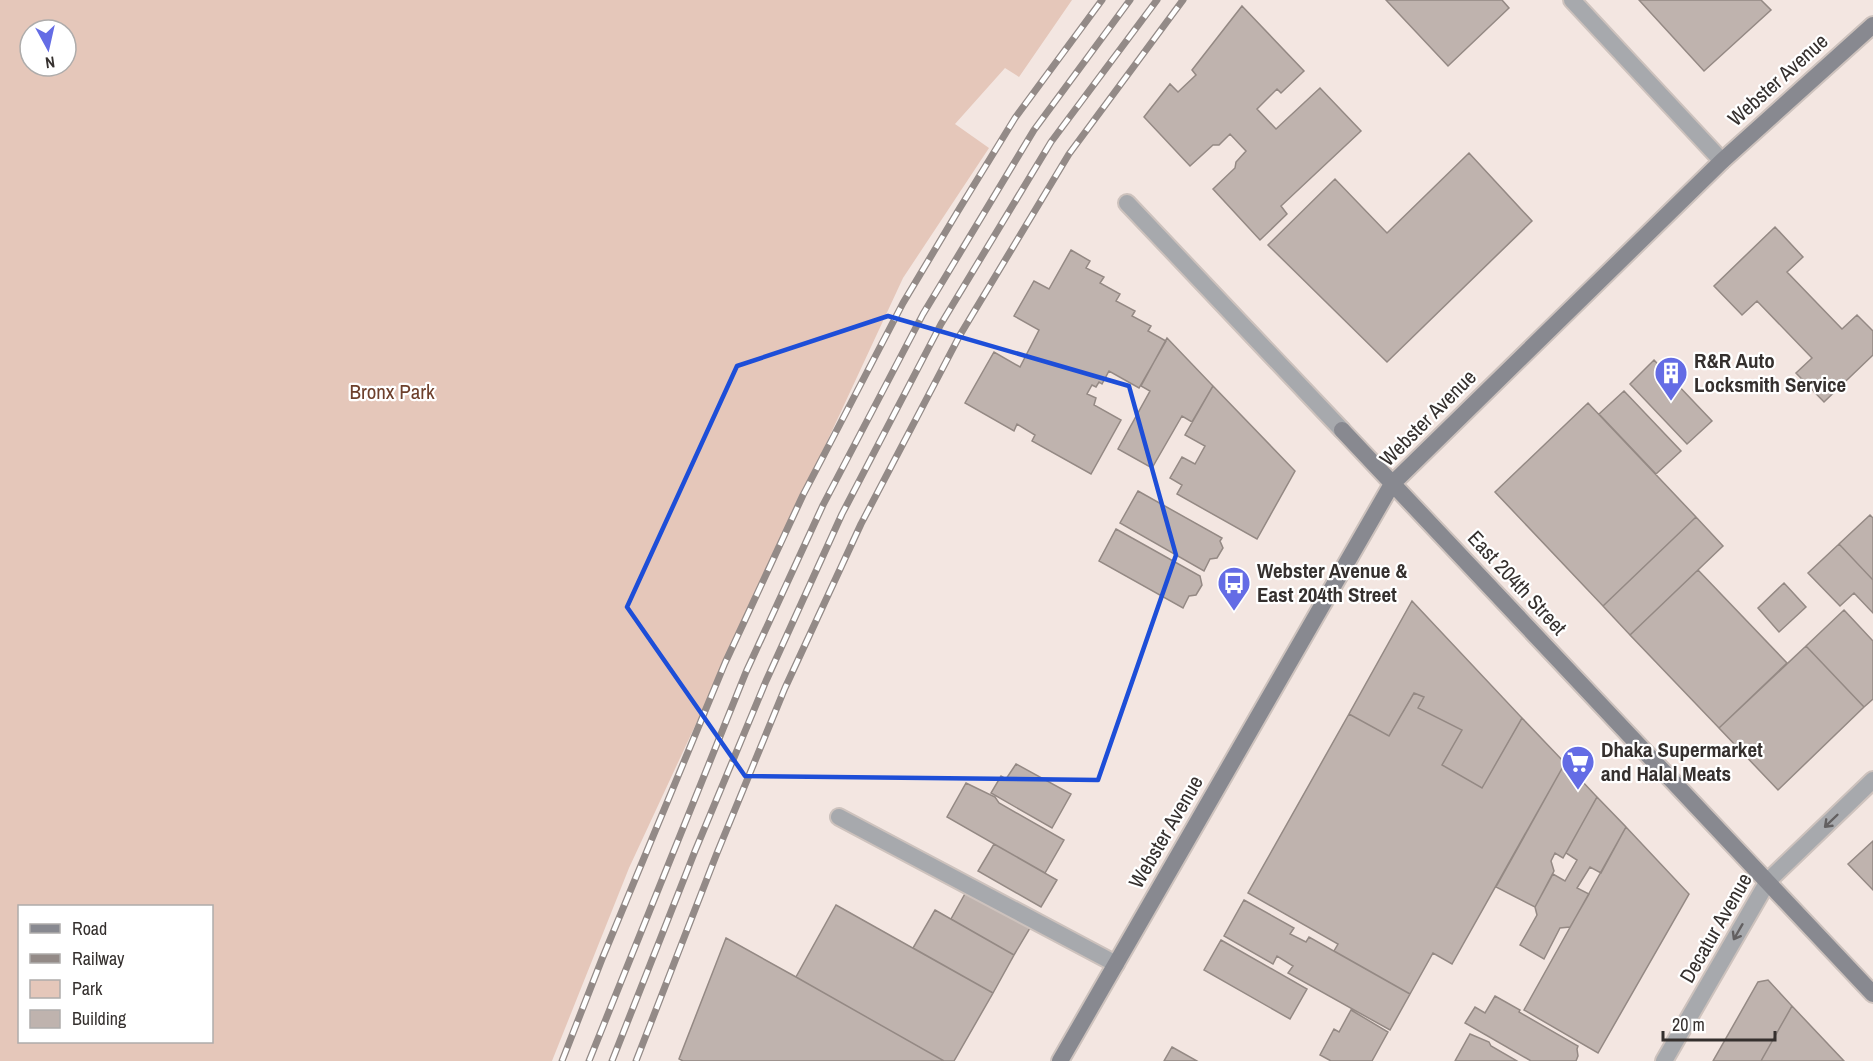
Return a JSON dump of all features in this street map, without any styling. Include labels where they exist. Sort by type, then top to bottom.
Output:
[{"type":"main road","name":"Webster Avenue","points":[[1060,1061],[1392,484],[1722,161],[1873,25]]},
{"type":"main road","name":"East 204th Street","points":[[1342,430],[1873,994]]},
{"type":"street","points":[[1572,0],[1722,161]]},
{"type":"street","name":"East 204th Street","points":[[1127,203],[1342,430]]},
{"type":"street","name":"Decatur Avenue","points":[[1665,1061],[1768,881],[1873,780]]},
{"type":"street","points":[[839,817],[1116,964]]},
{"type":"highlighted area","points":[[888,316],[1129,386],[1176,555],[1098,780],[745,776],[627,607],[737,366]]},
{"type":"green space","name":"Bronx Park","points":[[0,0],[1072,0],[1019,77],[1005,68],[955,124],[989,148],[903,278],[629,868],[552,1061],[0,1061]]},
{"type":"building","points":[[1386,0],[1502,0],[1509,8],[1448,66]]},
{"type":"building","points":[[1639,0],[1761,0],[1771,10],[1704,71]]},
{"type":"building","points":[[1242,6],[1304,71],[1281,93],[1277,89],[1257,109],[1276,129],[1320,88],[1361,131],[1281,206],[1287,214],[1260,240],[1213,189],[1235,168],[1236,162],[1246,151],[1230,134],[1219,145],[1213,145],[1190,166],[1144,117],[1170,84],[1178,92],[1196,75],[1192,70]]},
{"type":"building","points":[[1469,153],[1532,221],[1387,362],[1268,245],[1335,179],[1387,233]]},
{"type":"building","points":[[1775,227],[1803,257],[1787,272],[1842,329],[1857,315],[1873,331],[1873,355],[1824,402],[1796,373],[1812,358],[1757,301],[1742,315],[1714,286]]},
{"type":"building","points":[[1071,250],[1090,261],[1086,268],[1104,277],[1100,283],[1120,294],[1116,301],[1135,311],[1132,316],[1151,326],[1148,331],[1166,341],[1139,388],[1109,371],[1102,384],[1099,382],[1096,387],[1092,385],[1087,394],[1096,398],[1094,405],[1121,420],[1091,474],[1032,441],[1035,435],[1017,424],[1014,431],[965,403],[994,352],[1020,367],[1039,330],[1014,316],[1034,281],[1049,289]]},
{"type":"building","points":[[1167,338],[1213,386],[1192,422],[1182,416],[1152,468],[1118,449],[1150,391],[1141,386]]},
{"type":"building","name":"R&R Auto Locksmith Service","points":[[1654,360],[1712,421],[1687,444],[1630,384]]},
{"type":"building","points":[[1213,386],[1295,471],[1257,539],[1177,494],[1182,485],[1170,478],[1182,457],[1195,464],[1205,446],[1185,435]]},
{"type":"building","points":[[1624,391],[1681,451],[1656,474],[1599,414]]},
{"type":"building","points":[[1588,403],[1696,517],[1603,606],[1495,492]]},
{"type":"building","points":[[1138,491],[1222,538],[1220,541],[1223,548],[1217,558],[1210,559],[1204,571],[1120,523]]},
{"type":"building","points":[[1870,515],[1873,518],[1873,580],[1839,544]]},
{"type":"building","points":[[1696,517],[1723,546],[1630,635],[1603,606]]},
{"type":"building","points":[[1116,529],[1200,576],[1202,585],[1196,595],[1189,596],[1183,608],[1099,561]]},
{"type":"building","points":[[1839,544],[1873,580],[1873,613],[1854,593],[1840,606],[1808,573]]},
{"type":"building","points":[[1698,570],[1787,663],[1719,728],[1630,635]]},
{"type":"building","points":[[1784,583],[1806,607],[1779,632],[1758,608]]},
{"type":"building","points":[[1412,601],[1522,718],[1482,788],[1442,765],[1462,730],[1418,708],[1424,697],[1414,693],[1389,736],[1349,714]]},
{"type":"building","points":[[1844,610],[1873,641],[1873,699],[1864,707],[1806,646]]},
{"type":"building","points":[[1806,646],[1864,707],[1778,790],[1719,728]]},
{"type":"building","points":[[1414,693],[1424,697],[1418,708],[1462,730],[1442,765],[1482,788],[1522,718],[1565,763],[1452,964],[1433,953],[1410,994],[1334,951],[1338,944],[1248,893],[1349,714],[1389,736]]},
{"type":"building","points":[[1565,763],[1597,797],[1563,858],[1555,853],[1551,861],[1554,871],[1535,907],[1496,887]]},
{"type":"building","points":[[1016,764],[1071,794],[1052,828],[991,793],[1001,776],[1006,779]]},
{"type":"building","points":[[966,783],[995,797],[999,803],[1064,840],[1045,873],[947,817]]},
{"type":"building","points":[[1597,797],[1626,827],[1601,873],[1590,867],[1577,888],[1589,894],[1570,927],[1560,928],[1544,959],[1520,945],[1537,915],[1535,907],[1553,874],[1565,881],[1577,860],[1566,853]]},
{"type":"building","points":[[1626,827],[1689,894],[1598,1053],[1524,1010]]},
{"type":"building","points":[[1873,841],[1873,890],[1848,864]]},
{"type":"building","points":[[994,844],[1057,880],[1041,907],[978,871]]},
{"type":"building","points":[[966,892],[1030,928],[1014,955],[951,919]]},
{"type":"building","points":[[1244,900],[1294,928],[1290,934],[1306,942],[1309,937],[1410,994],[1390,1030],[1288,973],[1293,966],[1277,956],[1273,964],[1224,936]]},
{"type":"building","points":[[836,905],[993,993],[954,1061],[944,1061],[796,977]]},
{"type":"building","points":[[935,910],[1014,955],[993,993],[913,948]]},
{"type":"building","points":[[726,938],[944,1061],[683,1061],[679,1059]]},
{"type":"building","points":[[1221,940],[1307,989],[1290,1019],[1204,970]]},
{"type":"building","points":[[1768,980],[1792,1006],[1761,1061],[1713,1061],[1758,982]]},
{"type":"building","points":[[1495,996],[1578,1046],[1576,1061],[1531,1061],[1465,1023],[1475,1007],[1485,1013]]},
{"type":"building","points":[[1792,1006],[1844,1061],[1761,1061]]},
{"type":"building","points":[[1351,1010],[1388,1032],[1372,1061],[1331,1061],[1320,1055],[1334,1029],[1339,1032]]},
{"type":"building","points":[[1470,1034],[1489,1042],[1491,1046],[1517,1061],[1455,1061]]},
{"type":"building","points":[[1172,1047],[1197,1061],[1164,1061]]},
{"type":"railway","points":[[562,1061],[725,663],[803,495],[903,303],[958,211],[1015,118],[1102,0]]},
{"type":"railway","points":[[589,1061],[746,672],[823,505],[923,314],[1034,130],[1130,0]]},
{"type":"railway","points":[[612,1061],[695,851],[766,681],[842,514],[941,324],[1051,142],[1157,0]]},
{"type":"railway","points":[[636,1061],[717,853],[785,688],[861,524],[960,335],[1069,154],[1183,0]]},
{"type":"place","name":"R&R Auto Locksmith Service","points":[[1671,402]]},
{"type":"place","name":"Webster Avenue & East 204th Street","points":[[1234,612]]},
{"type":"place","name":"Dhaka Supermarket and Halal Meats","points":[[1578,791]]}]
